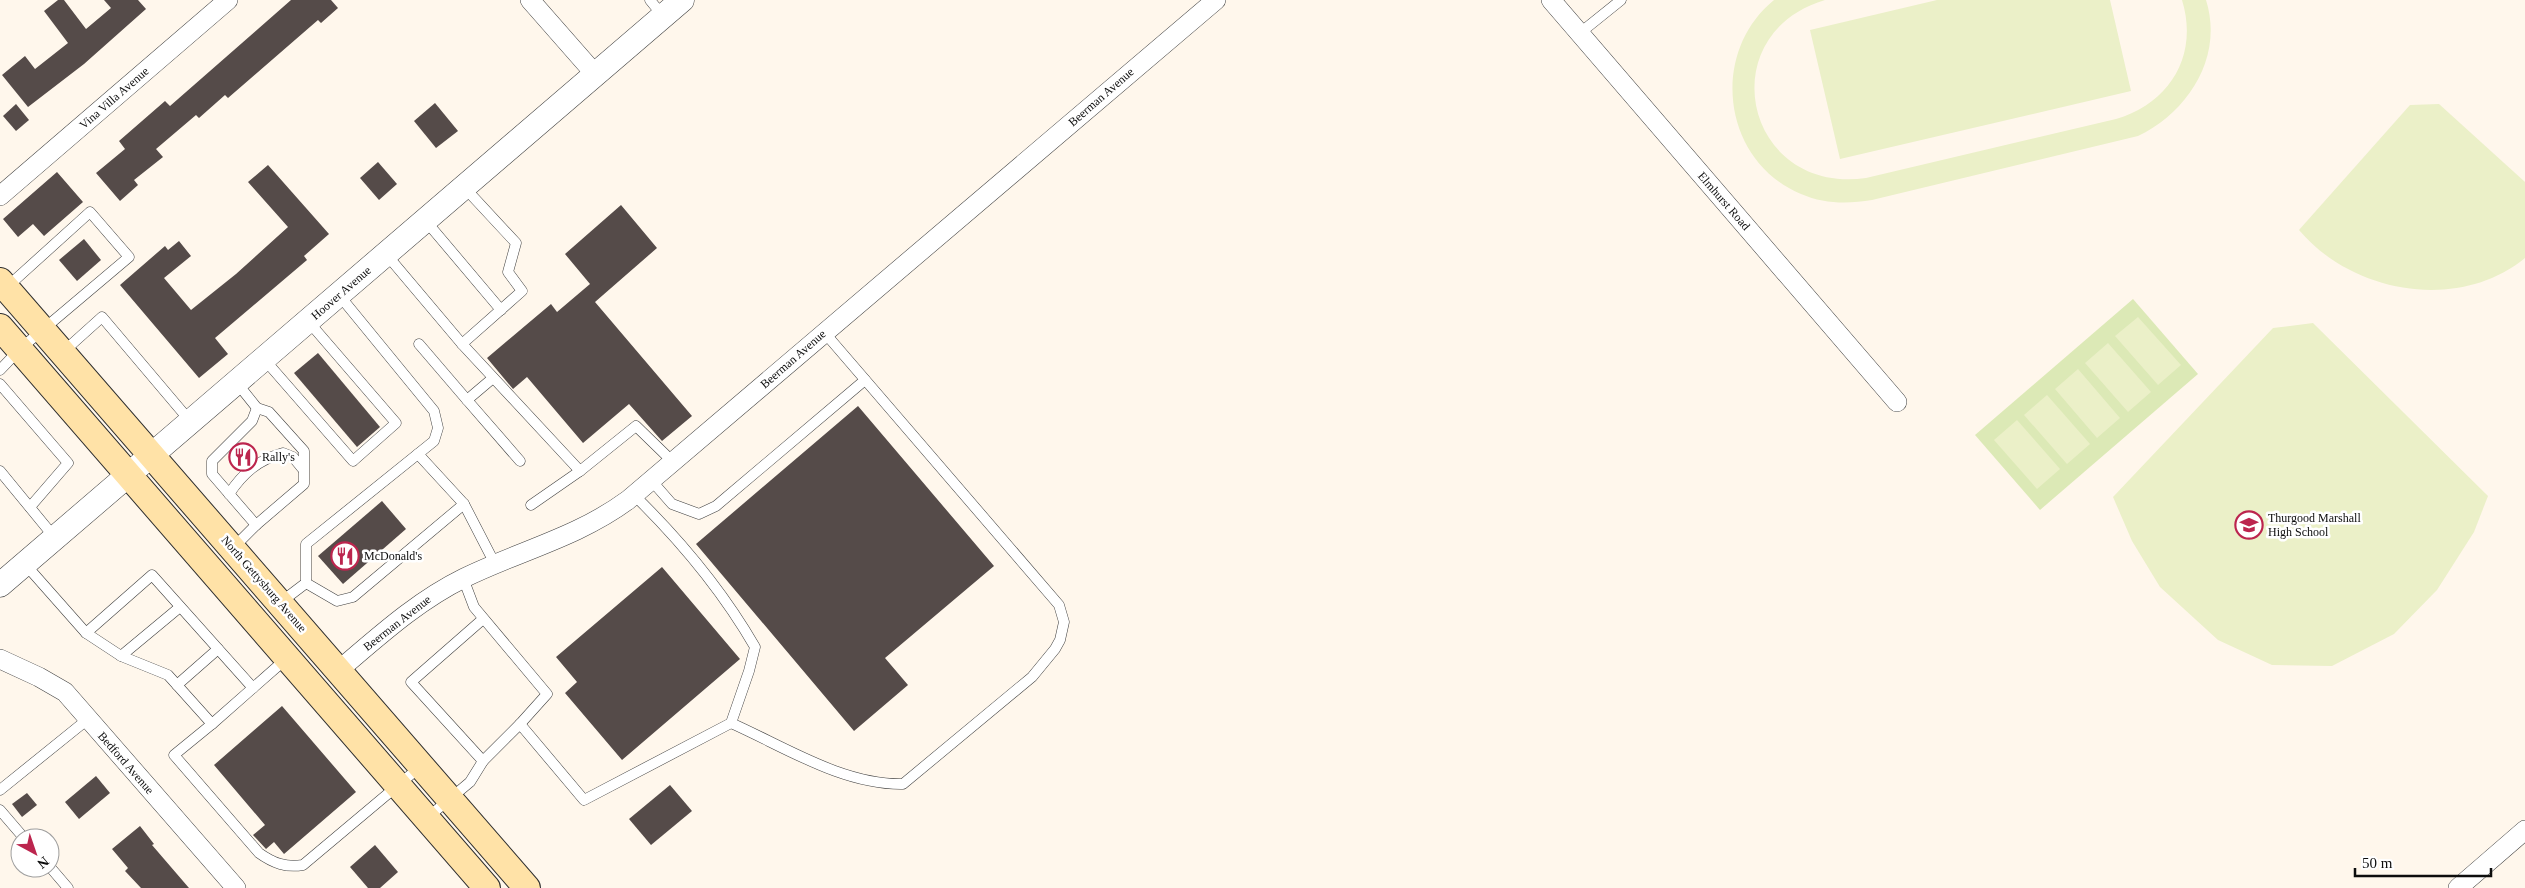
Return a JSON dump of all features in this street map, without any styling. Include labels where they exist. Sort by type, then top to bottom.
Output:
[{"type":"main road","name":"North Gettysburg Avenue","points":[[3,285],[527,888]]},
{"type":"main road","points":[[0,327],[488,888]]},
{"type":"street","name":"Vina Villa Avenue","points":[[0,196],[228,0]]},
{"type":"street","points":[[530,0],[595,74]]},
{"type":"street","name":"Hoover Avenue","points":[[0,585],[595,74],[656,8],[682,0]]},
{"type":"street","name":"Beerman Avenue","points":[[339,670],[406,613],[463,578],[593,523],[634,495],[1216,0]]},
{"type":"street","name":"Elmhurst Road","points":[[1551,0],[1897,402]]},
{"type":"street","name":"Bedford Avenue","points":[[0,659],[53,684],[65,692],[236,888]]},
{"type":"street","points":[[2458,888],[2525,830]]},
{"type":"lane","points":[[1580,33],[1620,0]]},
{"type":"lane","points":[[462,344],[522,290],[508,272],[516,243],[464,187]]},
{"type":"lane","points":[[0,370],[20,349],[128,257],[90,212],[3,285]]},
{"type":"lane","points":[[425,220],[501,310]]},
{"type":"lane","points":[[386,254],[462,344],[580,470]]},
{"type":"lane","points":[[306,584],[306,544],[434,441],[438,428],[434,411],[339,295]]},
{"type":"lane","points":[[62,353],[102,317],[191,422]]},
{"type":"lane","points":[[264,359],[352,461],[396,423],[308,321]]},
{"type":"lane","points":[[731,723],[837,772],[881,785],[903,784],[1032,677],[1060,640],[1064,622],[1059,605],[824,332]]},
{"type":"lane","points":[[419,344],[520,461]]},
{"type":"lane","points":[[467,400],[493,378]]},
{"type":"lane","points":[[651,480],[672,504],[699,514],[716,506],[865,380]]},
{"type":"lane","points":[[233,549],[256,525],[304,484],[302,468],[304,451],[270,412],[257,408],[237,383]]},
{"type":"lane","points":[[0,384],[68,464],[30,507]]},
{"type":"lane","points":[[256,525],[212,474],[212,461],[252,421],[257,408]]},
{"type":"lane","points":[[531,505],[636,426],[673,462]]},
{"type":"lane","points":[[229,494],[240,478],[256,463],[272,456],[283,453],[293,457],[302,468]]},
{"type":"lane","points":[[418,454],[464,504],[495,564]]},
{"type":"lane","points":[[0,471],[54,538]]},
{"type":"lane","points":[[520,724],[584,800],[731,723],[749,671],[754,647],[733,609],[674,534],[634,495]]},
{"type":"lane","points":[[306,584],[337,601],[353,597],[464,504]]},
{"type":"lane","points":[[25,564],[86,633],[122,656],[168,675],[212,724]]},
{"type":"lane","points":[[86,633],[152,575],[253,688]]},
{"type":"lane","points":[[427,818],[470,782],[483,761],[547,694],[474,607],[463,578]]},
{"type":"lane","points":[[280,603],[306,584]]},
{"type":"lane","points":[[122,656],[180,607]]},
{"type":"lane","points":[[483,618],[411,682],[483,761]]},
{"type":"lane","points":[[177,685],[218,650]]},
{"type":"lane","points":[[287,658],[174,755],[259,853],[271,862],[290,866],[303,865],[421,766]]},
{"type":"lane","points":[[0,790],[88,719]]},
{"type":"lane","points":[[0,810],[15,828]]},
{"type":"lane","points":[[59,878],[68,888]]},
{"type":"green space","points":[[1774,0],[1825,0],[1789,18],[1766,45],[1755,76],[1757,108],[1769,138],[1792,162],[1824,177],[1866,178],[2116,119],[2135,112],[2165,89],[2176,74],[2183,58],[2186,40],[2186,20],[2182,0],[2206,0],[2210,21],[2210,42],[2206,62],[2198,80],[2186,97],[2172,113],[2156,126],[2138,136],[1872,200],[1836,202],[1818,200],[1801,194],[1774,178],[1754,157],[1741,132],[1734,104],[1733,76],[1740,48],[1753,22]]},
{"type":"green space","points":[[1937,0],[2110,0],[2131,91],[1840,159],[1810,30]]},
{"type":"green space","points":[[2439,104],[2525,182],[2525,258],[2499,275],[2469,285],[2439,290],[2408,288],[2377,281],[2348,269],[2322,252],[2299,230],[2410,105]]},
{"type":"green space","points":[[2133,299],[2198,374],[2040,510],[1975,435]]},
{"type":"green space","points":[[2138,317],[2181,365],[2158,385],[2115,336]]},
{"type":"green space","points":[[2313,323],[2488,496],[2474,532],[2437,590],[2394,634],[2332,666],[2272,665],[2218,640],[2160,587],[2132,541],[2113,497],[2273,328]]},
{"type":"green space","points":[[2108,343],[2151,392],[2128,412],[2085,363]]},
{"type":"green space","points":[[2078,369],[2120,418],[2097,438],[2055,389]]},
{"type":"green space","points":[[2047,395],[2090,444],[2067,464],[2024,415]]},
{"type":"green space","points":[[2017,420],[2060,469],[2037,489],[1994,440]]},
{"type":"building","points":[[58,0],[64,0],[86,29],[111,8],[104,0],[138,0],[146,9],[84,64],[28,107],[2,75],[25,56],[35,69],[68,43],[44,11]]},
{"type":"building","points":[[291,0],[331,0],[338,8],[321,23],[318,20],[228,98],[225,95],[199,118],[196,115],[156,149],[163,157],[134,180],[138,185],[120,201],[96,173],[125,149],[119,141],[165,101],[170,106]]},
{"type":"building","points":[[435,103],[458,131],[436,148],[414,121]]},
{"type":"building","points":[[16,104],[29,120],[16,131],[3,116]]},
{"type":"building","points":[[378,162],[397,184],[379,200],[360,178]]},
{"type":"building","points":[[268,165],[329,234],[304,256],[307,260],[215,338],[228,354],[199,378],[120,285],[165,246],[168,250],[179,241],[191,256],[164,278],[191,310],[236,274],[288,227],[248,182]]},
{"type":"building","points":[[57,172],[83,202],[44,236],[33,224],[18,237],[3,219]]},
{"type":"building","points":[[621,205],[657,248],[595,302],[692,416],[662,441],[629,404],[583,443],[527,377],[513,389],[487,358],[551,304],[557,312],[590,284],[565,254]]},
{"type":"building","points":[[84,239],[101,260],[77,281],[59,260]]},
{"type":"building","points":[[318,353],[380,427],[357,447],[294,373]]},
{"type":"building","points":[[858,406],[994,566],[885,658],[908,685],[854,731],[696,544]]},
{"type":"building","points":[[382,501],[406,529],[343,584],[318,556]]},
{"type":"building","points":[[662,567],[740,659],[622,760],[565,693],[577,682],[556,657]]},
{"type":"building","points":[[282,706],[356,792],[284,854],[274,842],[266,849],[253,835],[265,825],[214,765]]},
{"type":"building","points":[[96,776],[110,793],[79,819],[65,802]]},
{"type":"building","points":[[670,785],[692,811],[651,845],[629,819]]},
{"type":"building","points":[[27,793],[37,805],[22,817],[12,804]]},
{"type":"building","points":[[140,826],[154,844],[152,845],[189,888],[141,888],[125,871],[128,868],[112,849]]},
{"type":"building","points":[[375,845],[398,872],[380,888],[368,888],[350,867]]},
{"type":"place","name":"Rally's","points":[[243,457]]},
{"type":"place","name":"Thurgood Marshall High School","points":[[2249,525]]},
{"type":"place","name":"McDonald's","points":[[345,556]]}]
